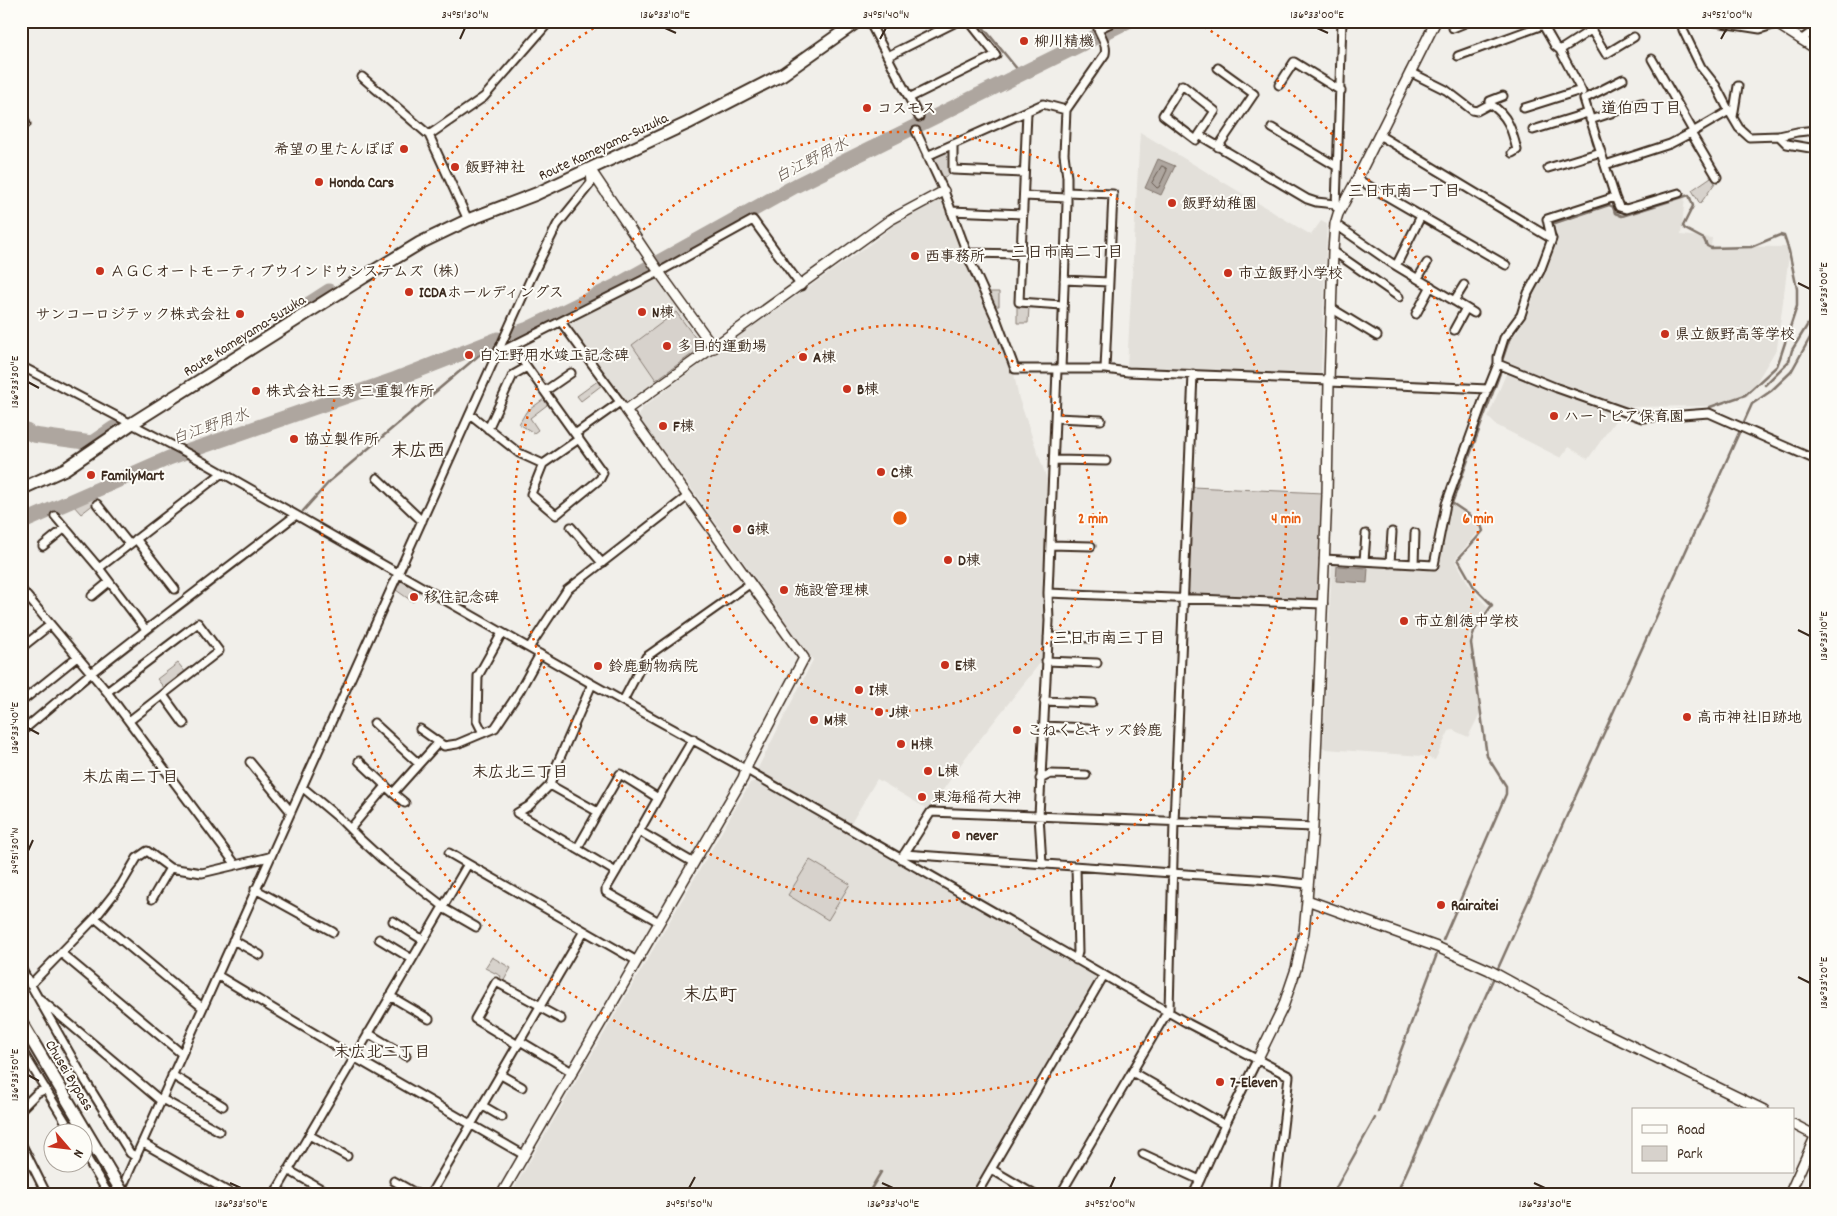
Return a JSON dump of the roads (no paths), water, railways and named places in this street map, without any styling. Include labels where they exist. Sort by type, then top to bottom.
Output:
[{"type":"main road","name":"Route Kameyama-Suzuka","points":[[21,489],[65,469],[131,424],[395,258],[468,220],[536,194],[688,123],[783,74],[858,21]]},
{"type":"main road","name":"Chusei Bypass","points":[[21,1022],[124,1195]]},
{"type":"street","points":[[429,136],[484,97],[550,21]]},
{"type":"street","points":[[869,21],[920,117]]},
{"type":"street","points":[[888,56],[958,21]]},
{"type":"street","points":[[909,98],[996,55],[968,21]]},
{"type":"street","points":[[1042,864],[1039,816],[1040,779],[1064,280],[1067,195],[1064,154],[1066,110],[1105,54],[1106,50],[1098,29],[1114,21]]},
{"type":"street","points":[[1193,1195],[1224,1124],[1282,1007],[1294,976],[1304,932],[1312,827],[1323,604],[1331,308],[1336,219],[1336,166],[1342,21]]},
{"type":"street","points":[[1336,219],[1436,21]]},
{"type":"street","points":[[1455,21],[1453,28],[1470,21]]},
{"type":"street","points":[[1586,21],[1606,54],[1634,37]]},
{"type":"street","points":[[1681,21],[1683,30],[1702,67],[1716,86],[1739,128],[1749,137],[1779,136],[1816,130]]},
{"type":"street","points":[[1709,21],[1760,29],[1774,22],[1816,49]]},
{"type":"street","points":[[1458,56],[1543,25],[1555,46],[1560,50],[1581,90],[1619,207],[1626,209],[1678,193]]},
{"type":"street","points":[[1560,50],[1592,30]]},
{"type":"street","points":[[1801,40],[1809,34],[1816,35]]},
{"type":"street","points":[[1652,59],[1717,177]]},
{"type":"street","points":[[1279,85],[1294,62],[1340,91]]},
{"type":"street","points":[[1218,68],[1254,94],[1218,147]]},
{"type":"street","points":[[1410,72],[1446,90],[1472,110],[1476,111],[1490,104],[1490,101],[1503,96]]},
{"type":"street","points":[[362,77],[429,136],[468,220]]},
{"type":"street","points":[[1584,99],[1623,79]]},
{"type":"street","points":[[1182,85],[1215,110],[1199,135],[1196,140],[1163,114],[1182,85]]},
{"type":"street","points":[[1731,114],[1738,86]]},
{"type":"street","points":[[1524,108],[1581,90]]},
{"type":"street","points":[[1533,130],[1641,103]]},
{"type":"street","points":[[927,156],[1043,104],[1066,110]]},
{"type":"street","points":[[1490,104],[1500,111],[1508,122],[1517,150],[1512,152]]},
{"type":"street","points":[[21,112],[26,124],[21,125]]},
{"type":"street","points":[[1026,112],[1019,302],[1062,305]]},
{"type":"street","points":[[1605,165],[1670,144],[1731,114]]},
{"type":"street","points":[[1272,128],[1336,166]]},
{"type":"street","points":[[916,131],[944,191],[966,253],[997,321],[1015,369],[1105,369],[1128,372],[1486,389]]},
{"type":"street","points":[[1199,135],[1306,199],[1335,204]]},
{"type":"street","points":[[1379,135],[1551,237]]},
{"type":"street","points":[[1779,136],[1787,144],[1816,149]]},
{"type":"street","points":[[953,144],[953,170],[1024,173]]},
{"type":"street","points":[[1548,168],[1601,152]]},
{"type":"street","points":[[590,169],[656,267],[714,348]]},
{"type":"street","points":[[119,1195],[534,271],[557,225],[591,183],[590,169]]},
{"type":"street","points":[[1357,179],[1506,265]]},
{"type":"street","points":[[626,410],[801,286],[890,220],[944,191]]},
{"type":"street","points":[[1024,196],[1113,194],[1105,369]]},
{"type":"street","points":[[1324,559],[1434,565],[1446,504],[1486,389],[1488,389],[1498,364],[1504,338],[1521,315],[1528,293],[1540,271],[1551,237],[1547,219],[1615,197]]},
{"type":"street","points":[[951,211],[1023,214]]},
{"type":"street","points":[[1397,264],[1421,216]]},
{"type":"street","points":[[1336,219],[1390,262],[1397,264],[1474,313]]},
{"type":"street","points":[[498,354],[561,322],[656,267],[753,220],[801,286]]},
{"type":"street","points":[[1333,251],[1399,298]]},
{"type":"street","points":[[966,253],[1022,254]]},
{"type":"street","points":[[1418,278],[1427,263]]},
{"type":"street","points":[[1064,280],[1109,282]]},
{"type":"street","points":[[1454,301],[1464,285]]},
{"type":"street","points":[[1416,314],[1431,286]]},
{"type":"street","points":[[1331,308],[1377,336]]},
{"type":"street","points":[[1454,330],[1466,308]]},
{"type":"street","points":[[500,1195],[747,770],[804,658],[561,322]]},
{"type":"street","points":[[512,346],[545,391],[577,436],[603,473],[600,479],[556,515],[531,494],[543,464],[577,436],[620,402]]},
{"type":"street","points":[[1498,364],[1557,388],[1642,418],[1709,413],[1816,460]]},
{"type":"street","points":[[21,366],[189,454],[592,684],[902,857],[1104,976],[1289,1076],[1275,1195]]},
{"type":"street","points":[[488,428],[513,375],[527,367]]},
{"type":"street","points":[[545,391],[571,373]]},
{"type":"street","points":[[1060,1195],[1169,1009],[1174,822],[1193,374]]},
{"type":"street","points":[[471,414],[519,453],[543,464]]},
{"type":"street","points":[[1056,418],[1102,420]]},
{"type":"street","points":[[1055,460],[1106,461]]},
{"type":"street","points":[[99,568],[222,473]]},
{"type":"street","points":[[377,478],[422,521]]},
{"type":"street","points":[[529,648],[567,590],[688,496]]},
{"type":"street","points":[[97,504],[175,590]]},
{"type":"street","points":[[21,732],[93,676],[146,630],[296,515]]},
{"type":"street","points":[[55,516],[99,568],[146,630]]},
{"type":"street","points":[[571,527],[602,562]]},
{"type":"street","points":[[43,546],[65,528]]},
{"type":"street","points":[[1390,563],[1392,532]]},
{"type":"street","points":[[1414,564],[1416,533]]},
{"type":"street","points":[[1364,561],[1366,534]]},
{"type":"street","points":[[1050,545],[1091,546]]},
{"type":"street","points":[[92,596],[109,582]]},
{"type":"street","points":[[623,701],[646,657],[751,583]]},
{"type":"street","points":[[21,589],[130,721],[236,865]]},
{"type":"street","points":[[1048,593],[1323,604]]},
{"type":"street","points":[[107,692],[198,624],[219,652],[130,721]]},
{"type":"street","points":[[21,648],[50,625]]},
{"type":"street","points":[[484,733],[476,721],[478,676],[502,632]]},
{"type":"street","points":[[1048,637],[1093,638]]},
{"type":"street","points":[[420,729],[444,746],[457,744],[495,728],[519,692],[540,654]]},
{"type":"street","points":[[21,702],[77,657]]},
{"type":"street","points":[[1046,661],[1097,663]]},
{"type":"street","points":[[592,684],[555,769],[550,785],[529,806],[517,813],[616,872]]},
{"type":"street","points":[[163,695],[184,724]]},
{"type":"street","points":[[1044,701],[1092,704]]},
{"type":"street","points":[[374,723],[419,764]]},
{"type":"street","points":[[1043,726],[1088,728]]},
{"type":"street","points":[[660,922],[606,892],[606,889],[693,740]]},
{"type":"street","points":[[393,793],[438,743]]},
{"type":"street","points":[[359,761],[405,803]]},
{"type":"street","points":[[250,762],[291,812]]},
{"type":"street","points":[[577,849],[620,774],[658,798]]},
{"type":"street","points":[[1040,779],[1050,774],[1086,775]]},
{"type":"street","points":[[550,785],[598,812]]},
{"type":"street","points":[[350,829],[386,786]]},
{"type":"street","points":[[302,787],[339,818],[382,859],[386,860],[443,907],[476,927]]},
{"type":"street","points":[[902,857],[931,812],[1312,827]]},
{"type":"street","points":[[639,831],[694,863]]},
{"type":"street","points":[[30,985],[95,918],[122,885],[137,858],[147,851],[170,868],[202,872],[270,857]]},
{"type":"street","points":[[449,854],[636,962]]},
{"type":"street","points":[[902,857],[1042,864],[1308,884]]},
{"type":"street","points":[[286,1195],[275,1192],[468,864]]},
{"type":"street","points":[[1076,867],[1078,952],[1076,960]]},
{"type":"street","points":[[152,899],[170,868]]},
{"type":"street","points":[[255,889],[333,932]]},
{"type":"street","points":[[1307,900],[1437,947],[1490,971],[1589,1025],[1760,1108]]},
{"type":"street","points":[[95,918],[202,1007]]},
{"type":"street","points":[[393,922],[424,940]]},
{"type":"street","points":[[430,1195],[584,931]]},
{"type":"street","points":[[379,939],[412,959]]},
{"type":"street","points":[[233,940],[260,955]]},
{"type":"street","points":[[61,953],[182,1054]]},
{"type":"street","points":[[21,968],[86,1082],[130,1153],[136,1157]]},
{"type":"street","points":[[217,975],[339,1049],[524,1154]]},
{"type":"street","points":[[976,1195],[1104,976]]},
{"type":"street","points":[[561,1019],[496,982],[475,1019],[572,1072]]},
{"type":"street","points":[[36,995],[161,1100],[219,1131]]},
{"type":"street","points":[[390,996],[429,1019]]},
{"type":"street","points":[[368,1034],[406,1056]]},
{"type":"street","points":[[21,1049],[67,1124]]},
{"type":"street","points":[[1132,1072],[1224,1124]]},
{"type":"street","points":[[172,1075],[223,1106]]},
{"type":"street","points":[[501,1075],[522,1087]]},
{"type":"street","points":[[21,1109],[37,1093],[46,1089]]},
{"type":"street","points":[[483,1106],[502,1117]]},
{"type":"street","points":[[1789,1195],[1816,1136],[1794,1125]]},
{"type":"street","points":[[309,1136],[347,1156]]},
{"type":"street","points":[[142,1142],[234,1195]]},
{"type":"street","points":[[21,1143],[47,1195]]},
{"type":"street","points":[[1143,1154],[1200,1180]]},
{"type":"street","points":[[92,1167],[109,1195]]},
{"type":"street","points":[[991,1168],[1035,1195]]},
{"type":"street","points":[[288,1170],[332,1195]]},
{"type":"street","points":[[394,1181],[419,1195]]},
{"type":"water","points":[[1158,159],[1175,166],[1161,195],[1145,188]]},
{"type":"water","points":[[1337,566],[1368,568],[1367,583],[1336,581]]},
{"type":"waterway","points":[[978,21],[1022,75]]},
{"type":"waterway","name":"白江野用水","points":[[514,334],[614,287],[797,185],[1128,21]]},
{"type":"waterway","points":[[1503,358],[1509,340],[1524,316],[1534,290],[1544,272],[1556,239],[1552,224],[1609,205],[1613,207],[1615,213],[1622,216],[1689,195],[1693,206],[1683,226],[1704,239],[1707,246],[1711,248],[1751,247],[1780,235],[1784,236],[1797,289],[1797,306],[1777,366],[1745,395],[1710,407]]},
{"type":"waterway","name":"白江野用水","points":[[284,320],[329,291]]},
{"type":"waterway","points":[[1765,385],[1789,361],[1792,350],[1816,311]]},
{"type":"waterway","points":[[1396,1195],[1752,404],[1771,391],[1791,372],[1816,327]]},
{"type":"waterway","points":[[303,511],[330,481],[498,339]]},
{"type":"waterway","name":"白江野用水","points":[[21,523],[169,458],[396,379],[498,339]]},
{"type":"waterway","points":[[1443,940],[1506,794],[1506,786],[1487,756],[1471,643],[1474,631],[1492,605],[1474,587],[1458,559],[1483,531],[1480,522],[1452,503],[1500,373]]},
{"type":"waterway","name":"白江野用水","points":[[21,428],[33,435],[92,443],[114,428]]},
{"type":"waterway","points":[[21,737],[98,673],[294,522]]},
{"type":"waterway","points":[[1378,1112],[1437,954]]},
{"type":"waterway","points":[[1332,1195],[1375,1118]]},
{"type":"waterway","points":[[868,1194],[881,1172]]},
{"type":"place","name":"柳川精機","points":[[1024,41]]},
{"type":"place","name":"コスモス","points":[[867,108]]},
{"type":"place","name":"希望の里たんぽぽ","points":[[404,149]]},
{"type":"place","name":"飯野神社","points":[[455,167]]},
{"type":"place","name":"Honda Cars","points":[[319,182]]},
{"type":"place","name":"飯野幼稚園","points":[[1172,203]]},
{"type":"place","name":"西事務所","points":[[915,256]]},
{"type":"place","name":"ＡＧＣオートモーティブウインドウシステムズ（株）","points":[[100,271]]},
{"type":"place","name":"市立飯野小学校","points":[[1228,273]]},
{"type":"place","name":"ICDAホールディングス","points":[[409,292]]},
{"type":"place","name":"N棟","points":[[642,312]]},
{"type":"place","name":"サンコーロジテック株式会社","points":[[240,314]]},
{"type":"place","name":"県立飯野高等学校","points":[[1665,334]]},
{"type":"place","name":"多目的運動場","points":[[667,346]]},
{"type":"place","name":"白江野用水竣工記念碑","points":[[469,355]]},
{"type":"place","name":"A棟","points":[[803,357]]},
{"type":"place","name":"B棟","points":[[847,389]]},
{"type":"place","name":"株式会社三秀 三重製作所","points":[[256,391]]},
{"type":"place","name":"ハートピア保育園","points":[[1554,416]]},
{"type":"place","name":"F棟","points":[[663,426]]},
{"type":"place","name":"協立製作所","points":[[294,439]]},
{"type":"place","name":"C棟","points":[[881,472]]},
{"type":"place","name":"FamilyMart","points":[[91,475]]},
{"type":"place","name":"G棟","points":[[737,529]]},
{"type":"place","name":"D棟","points":[[948,560]]},
{"type":"place","name":"施設管理棟","points":[[784,590]]},
{"type":"place","name":"移住記念碑","points":[[414,597]]},
{"type":"place","name":"市立創徳中学校","points":[[1404,621]]},
{"type":"place","name":"E棟","points":[[945,665]]},
{"type":"place","name":"鈴鹿動物病院","points":[[598,666]]},
{"type":"place","name":"I棟","points":[[859,690]]},
{"type":"place","name":"J棟","points":[[879,712]]},
{"type":"place","name":"高市神社旧跡地","points":[[1687,717]]},
{"type":"place","name":"M棟","points":[[814,720]]},
{"type":"place","name":"こねくとキッズ鈴鹿","points":[[1017,730]]},
{"type":"place","name":"H棟","points":[[901,744]]},
{"type":"place","name":"L棟","points":[[928,771]]},
{"type":"place","name":"東海稲荷大神","points":[[922,797]]},
{"type":"place","name":"never","points":[[956,835]]},
{"type":"place","name":"Rairaitei","points":[[1441,905]]},
{"type":"place","name":"7-Eleven","points":[[1220,1082]]},
{"type":"district","name":"道伯四丁目","points":[[1641,107]]},
{"type":"district","name":"三日市南一丁目","points":[[1404,190]]},
{"type":"district","name":"三日市南二丁目","points":[[1067,251]]},
{"type":"district","name":"末広西","points":[[418,450]]},
{"type":"district","name":"三日市南三丁目","points":[[1109,637]]},
{"type":"district","name":"末広北三丁目","points":[[520,771]]},
{"type":"district","name":"末広南二丁目","points":[[130,776]]},
{"type":"district","name":"末広町","points":[[710,994]]},
{"type":"district","name":"末広北二丁目","points":[[382,1051]]}]
